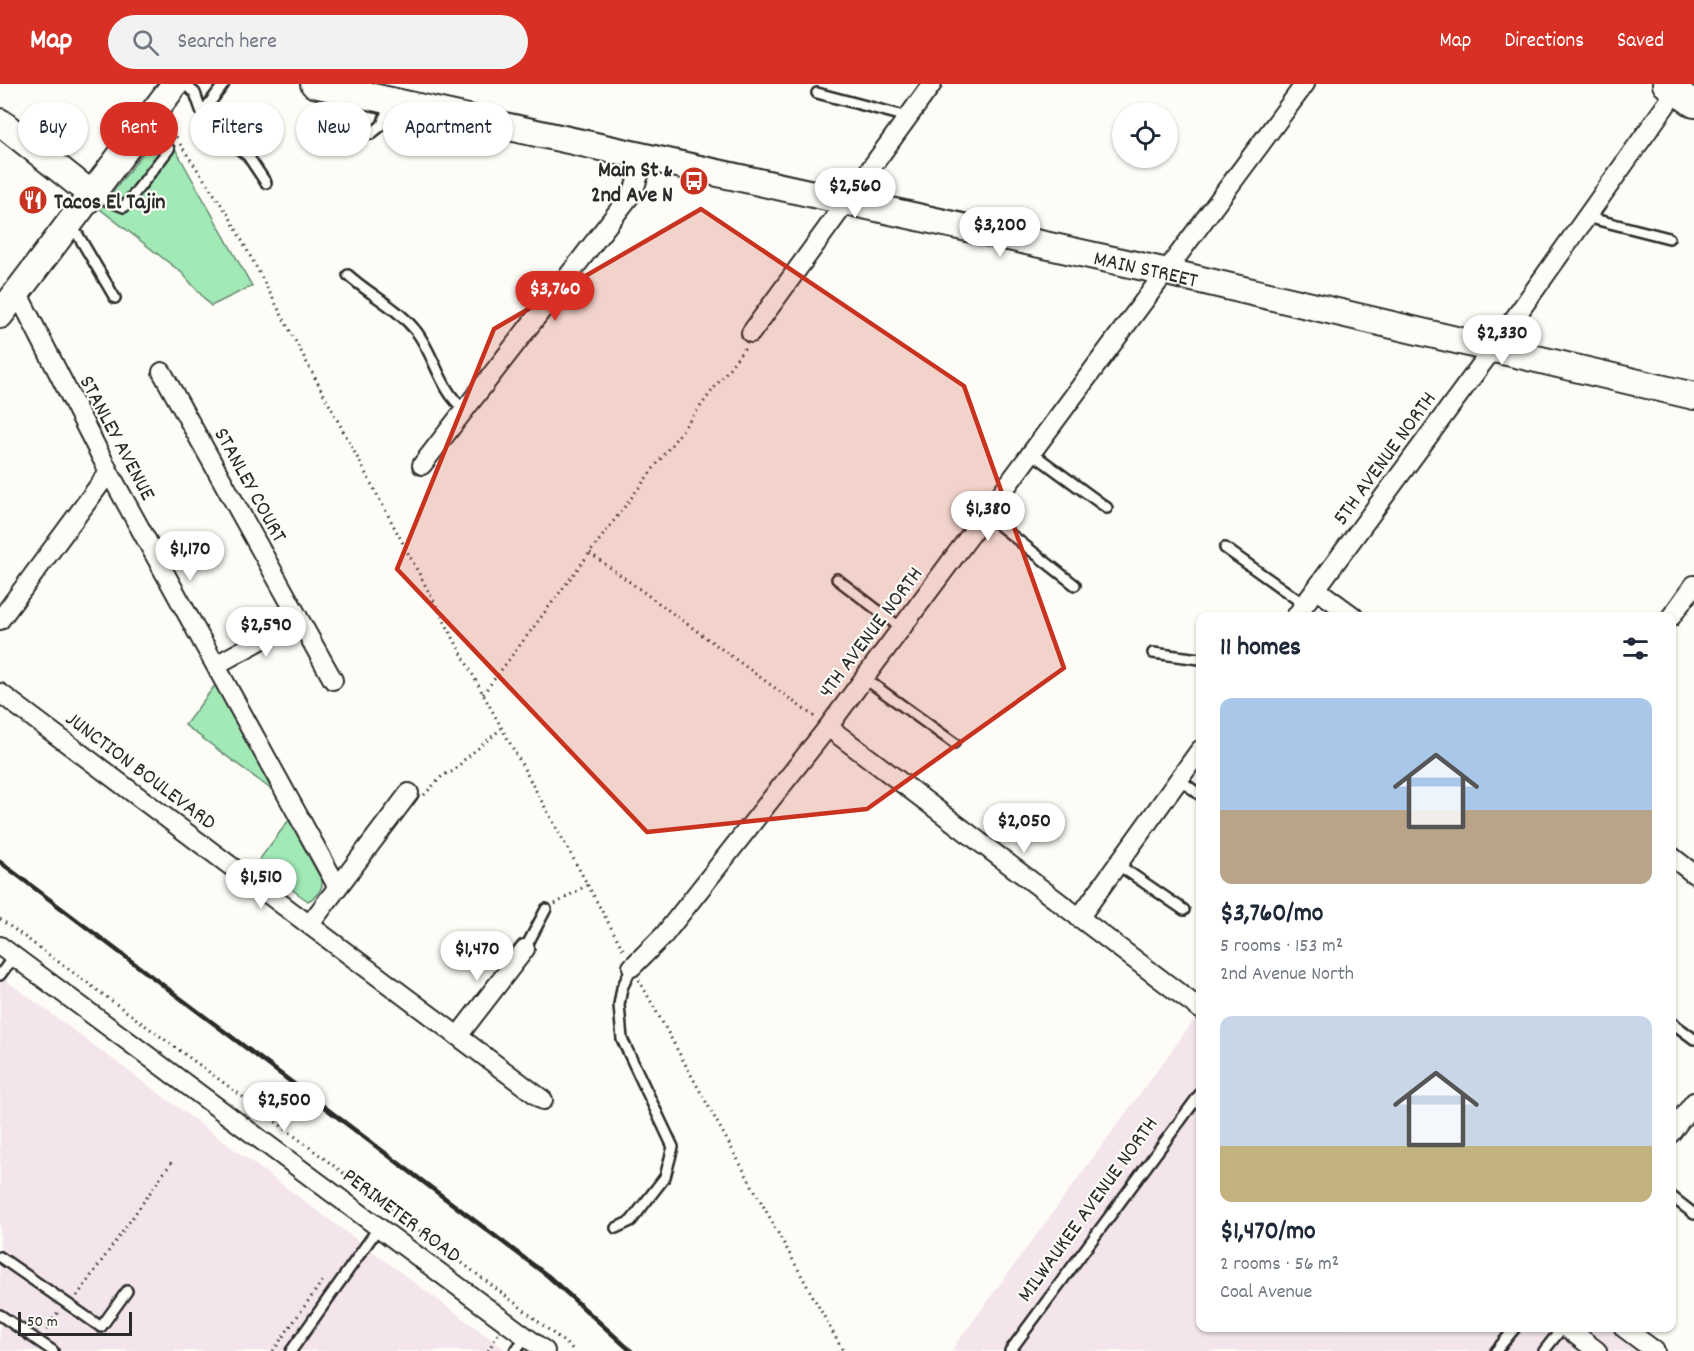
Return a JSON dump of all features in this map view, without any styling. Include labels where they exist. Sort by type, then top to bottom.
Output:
[{"type":"street","points":[[165,102],[175,84]]},
{"type":"street","name":"MAIN STREET","points":[[314,84],[845,203],[1167,272],[1694,396]]},
{"type":"street","points":[[751,333],[932,84]]},
{"type":"street","name":"4TH AVENUE NORTH","points":[[631,965],[664,935],[828,727],[1305,84]]},
{"type":"street","name":"5TH AVENUE NORTH","points":[[1300,610],[1679,93]]},
{"type":"street","points":[[0,122],[91,194]]},
{"type":"street","points":[[0,315],[91,194],[125,156]]},
{"type":"street","points":[[422,465],[633,192],[645,158]]},
{"type":"street","name":"STANLEY AVENUE","points":[[17,292],[109,472],[337,886]]},
{"type":"street","name":"STANLEY COURT","points":[[162,372],[333,680]]},
{"type":"street","points":[[0,620],[109,472]]},
{"type":"street","points":[[1675,612],[1694,585]]},
{"type":"street","points":[[1316,589],[1348,612]]},
{"type":"street","points":[[216,665],[299,619]]},
{"type":"street","name":"JUNCTION BOULEVARD","points":[[0,693],[543,1100]]},
{"type":"street","points":[[828,727],[1196,1006]]},
{"type":"street","points":[[1079,918],[1196,756]]},
{"type":"street","points":[[310,924],[409,793]]},
{"type":"street","points":[[1676,860],[1694,874]]},
{"type":"street","points":[[458,1036],[525,949]]},
{"type":"street","name":"PERIMETER ROAD","points":[[7,951],[379,1227],[521,1344],[544,1351]]},
{"type":"street","points":[[1676,1126],[1694,1102]]},
{"type":"street","points":[[1572,1332],[1597,1351]]},
{"type":"street","points":[[1629,1332],[1655,1351]]},
{"type":"lane","points":[[184,84],[195,93],[198,102]]},
{"type":"lane","points":[[210,102],[224,84]]},
{"type":"lane","points":[[351,102],[354,93]]},
{"type":"lane","points":[[817,93],[908,117]]},
{"type":"lane","points":[[371,135],[382,125],[390,101]]},
{"type":"lane","points":[[91,194],[124,207],[164,156]]},
{"type":"lane","points":[[248,156],[266,183]]},
{"type":"lane","points":[[1586,217],[1669,238]]},
{"type":"lane","points":[[67,226],[78,235],[115,298]]},
{"type":"lane","points":[[348,275],[406,320],[417,332],[454,399],[465,409]]},
{"type":"lane","points":[[1032,453],[1107,508]]},
{"type":"lane","points":[[986,515],[1075,585]]},
{"type":"lane","points":[[1225,548],[1300,610]]},
{"type":"lane","points":[[837,579],[902,628]]},
{"type":"lane","points":[[1153,653],[1196,658]]},
{"type":"lane","points":[[864,678],[954,743]]},
{"type":"lane","points":[[1179,779],[1196,792]]},
{"type":"lane","points":[[1118,864],[1184,909]]},
{"type":"lane","points":[[525,949],[546,909]]},
{"type":"lane","points":[[0,975],[7,951]]},
{"type":"lane","points":[[616,1228],[632,1221],[665,1177],[673,1148],[622,1040],[621,988],[631,965]]},
{"type":"lane","points":[[1676,1025],[1694,1038]]},
{"type":"lane","name":"MILWAUKEE AVENUE NORTH","points":[[1010,1351],[1196,1099]]},
{"type":"lane","points":[[1676,1200],[1694,1214]]},
{"type":"lane","points":[[291,1351],[379,1227]]},
{"type":"lane","points":[[0,1257],[101,1327],[127,1291]]},
{"type":"lane","points":[[0,1315],[53,1351]]},
{"type":"lane","points":[[1496,1351],[1512,1332]]},
{"type":"lane","points":[[1544,1351],[1559,1332]]},
{"type":"path","points":[[178,154],[229,216],[501,729],[843,1351]]},
{"type":"path","points":[[483,694],[743,352],[751,333]]},
{"type":"path","points":[[590,553],[828,727]]},
{"type":"path","points":[[409,793],[421,798],[443,776],[454,771],[464,759],[501,729]]},
{"type":"path","points":[[546,909],[587,885]]},
{"type":"path","points":[[0,919],[239,1094],[575,1351]]},
{"type":"path","points":[[33,1337],[41,1325],[47,1329],[59,1311],[75,1299],[173,1160]]},
{"type":"path","points":[[273,1351],[323,1280]]},
{"type":"highlighted area","points":[[701,209],[964,386],[1064,668],[867,809],[647,832],[397,569],[494,329]]},
{"type":"shaded area","points":[[0,976],[507,1351],[0,1351]]},
{"type":"shaded area","points":[[1196,1017],[1196,1332],[1627,1332],[1653,1351],[951,1351]]},
{"type":"green space","points":[[178,154],[252,286],[211,306],[182,273],[100,209],[141,156],[178,156]]},
{"type":"green space","points":[[216,684],[272,790],[185,725]]},
{"type":"green space","points":[[289,820],[322,881],[318,893],[308,901],[256,864]]},
{"type":"railway","points":[[0,862],[548,1276],[631,1351]]},
{"type":"place","name":"Main St & 2nd Ave N","points":[[694,181]]},
{"type":"place","name":"Tacos El Tajin","points":[[33,200]]}]
